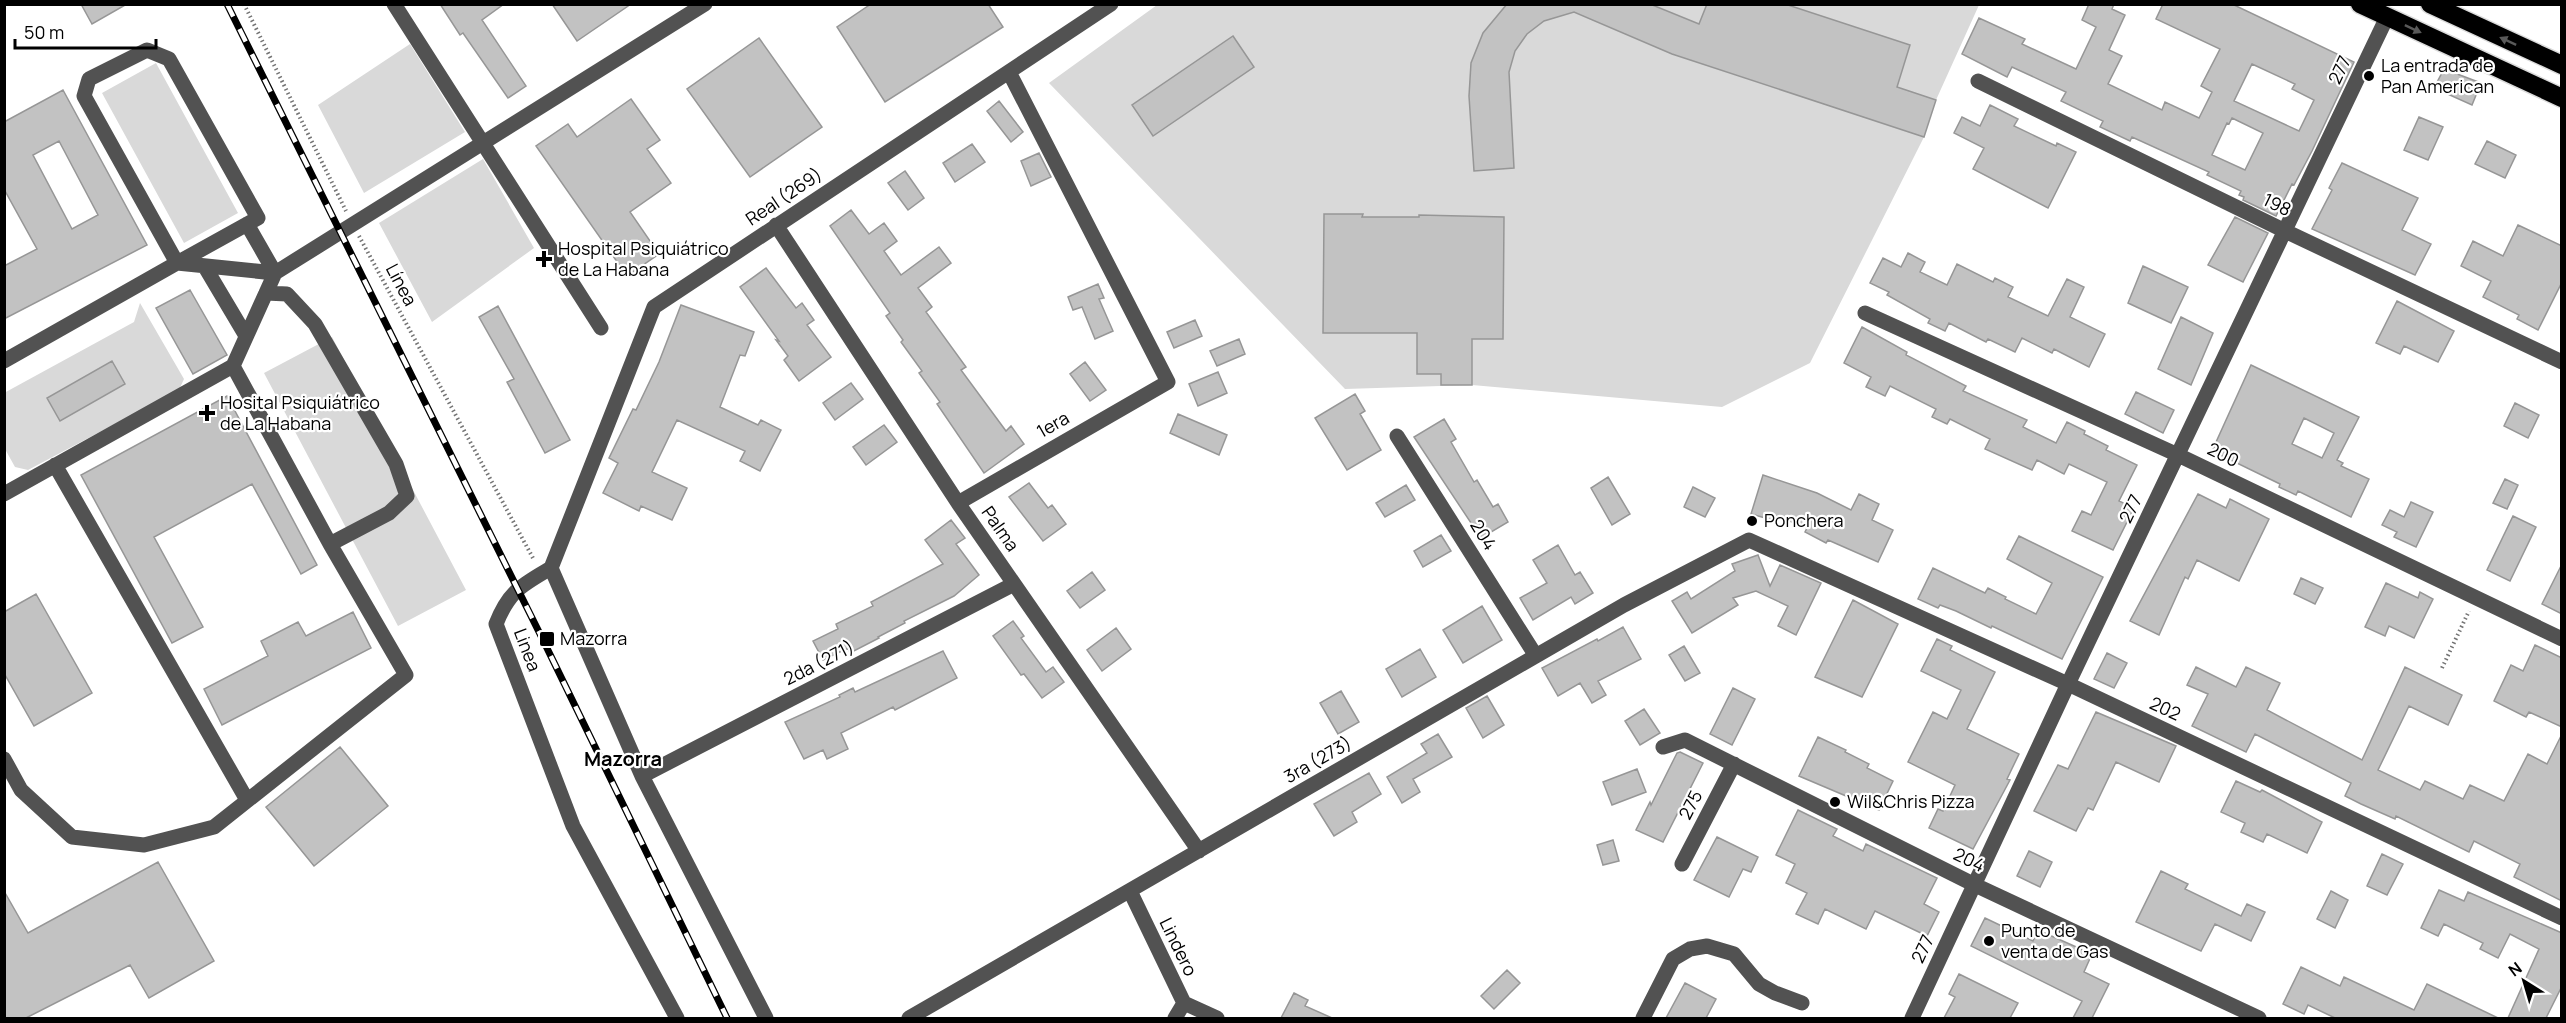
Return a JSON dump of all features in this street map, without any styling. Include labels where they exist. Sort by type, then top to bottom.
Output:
[{"type":"highway","points":[[2360,4],[2562,98]]},
{"type":"highway","points":[[2430,4],[2562,65]]},
{"type":"street","points":[[394,4],[601,328]]},
{"type":"street","points":[[5,491],[233,366],[275,273],[705,4]]},
{"type":"street","name":"Real (269)","points":[[546,571],[654,307],[1111,4]]},
{"type":"street","name":"277","points":[[1912,1018],[2068,684],[2387,17]]},
{"type":"street","points":[[4,361],[258,218],[169,59],[147,50],[89,79],[84,96],[177,263]]},
{"type":"street","name":"1era","points":[[958,503],[1168,382],[1009,72]]},
{"type":"street","name":"198","points":[[1977,81],[2285,231],[2562,362]]},
{"type":"street","points":[[247,224],[275,273]]},
{"type":"street","name":"Palma","points":[[776,225],[958,503],[1199,851]]},
{"type":"street","points":[[177,263],[275,273]]},
{"type":"street","points":[[205,267],[246,336]]},
{"type":"street","points":[[266,293],[287,294],[315,324],[396,464],[406,496],[389,513],[330,544]]},
{"type":"street","name":"200","points":[[1865,314],[2178,455],[2562,639]]},
{"type":"street","points":[[4,759],[21,790],[72,837],[144,845],[214,827],[406,675],[330,544],[233,366]]},
{"type":"street","name":"204","points":[[1396,436],[1536,656]]},
{"type":"street","points":[[55,465],[247,800]]},
{"type":"street","name":"3ra (273)","points":[[909,1018],[1624,605],[1749,540]]},
{"type":"street","name":"202","points":[[1749,540],[2068,684],[2562,918]]},
{"type":"street","points":[[546,571],[642,776],[766,1018]]},
{"type":"street","name":"Linea","points":[[546,571],[517,588],[504,604],[496,624],[573,826],[677,1018]]},
{"type":"street","name":"2da (271)","points":[[642,776],[1014,584]]},
{"type":"street","name":"204","points":[[1663,747],[1685,740],[1975,885],[2259,1018]]},
{"type":"street","name":"275","points":[[1682,864],[1734,764]]},
{"type":"street","name":"Lindero","points":[[1130,891],[1184,1003],[1175,1018]]},
{"type":"street","points":[[1643,1018],[1673,959],[1690,949],[1707,946],[1734,954],[1759,984],[1802,1003]]},
{"type":"street","points":[[1184,1003],[1217,1018]]},
{"type":"path","name":"Línea","points":[[244,4],[352,224],[546,571]]},
{"type":"path","points":[[2442,668],[2475,597]]},
{"type":"shaded area","points":[[1157,5],[1979,5],[1936,100],[1924,137],[1810,363],[1722,407],[1472,385],[1345,389],[1049,83]]},
{"type":"shaded area","points":[[410,44],[465,132],[364,193],[318,105]]},
{"type":"shaded area","points":[[156,63],[238,213],[184,243],[102,93]]},
{"type":"shaded area","points":[[483,159],[534,248],[432,322],[379,223]]},
{"type":"shaded area","points":[[140,303],[184,379],[179,390],[28,470],[15,467],[5,449],[4,393],[134,322]]},
{"type":"shaded area","points":[[332,337],[466,590],[398,626],[264,373]]},
{"type":"building","points":[[81,4],[127,4],[92,24]]},
{"type":"building","points":[[440,4],[504,4],[482,20],[526,86],[508,98],[463,33],[460,35]]},
{"type":"building","points":[[552,4],[631,4],[577,41]]},
{"type":"building","points":[[871,4],[988,4],[1003,27],[885,102],[837,27]]},
{"type":"building","points":[[1507,4],[1650,4],[1699,24],[1707,4],[1785,4],[1910,45],[1897,87],[1936,100],[1924,137],[1672,54],[1574,12],[1544,21],[1527,34],[1515,51],[1509,72],[1514,168],[1474,171],[1469,96],[1471,63],[1483,33]]},
{"type":"building","points":[[2089,4],[2114,4],[2112,9],[2125,15],[2109,50],[2122,56],[2108,84],[2162,110],[2165,102],[2199,118],[2212,92],[2201,86],[2220,49],[2156,19],[2163,4],[2232,4],[2354,62],[2312,151],[2276,216],[2243,200],[2244,197],[2239,195],[2241,191],[2207,175],[2209,172],[2132,137],[2130,141],[2100,127],[2103,121],[2061,101],[2066,92],[2012,67],[2007,77],[1962,54],[1979,18],[2025,39],[2022,44],[2076,69],[2096,27],[2082,20]],"holes":[[[2252,64],[2295,84],[2292,89],[2314,100],[2299,131],[2234,101]],[[2232,118],[2263,133],[2245,170],[2212,155],[2227,123],[2229,124]]]},
{"type":"building","points":[[1233,36],[1254,67],[1153,136],[1132,105]]},
{"type":"building","points":[[759,38],[822,127],[750,177],[687,89]]},
{"type":"building","points":[[2444,69],[2481,83],[2472,105],[2434,88]]},
{"type":"building","points":[[63,90],[147,245],[4,319],[4,266],[37,249],[4,189],[4,122]],"holes":[[[59,141],[98,215],[72,229],[33,155]]]},
{"type":"building","points":[[631,99],[660,140],[647,149],[671,183],[630,212],[659,254],[627,276],[536,146],[568,124],[577,137]]},
{"type":"building","points":[[999,101],[1023,132],[1011,142],[987,111]]},
{"type":"building","points":[[1990,105],[2018,119],[2014,126],[2056,146],[2057,143],[2076,152],[2048,208],[1973,169],[1984,148],[1954,133],[1962,117],[1980,126]]},
{"type":"building","points":[[2419,117],[2443,127],[2428,160],[2404,150]]},
{"type":"building","points":[[2487,141],[2516,155],[2505,178],[2475,164]]},
{"type":"building","points":[[972,144],[985,162],[955,182],[943,163]]},
{"type":"building","points":[[1039,153],[1051,177],[1031,186],[1021,161]]},
{"type":"building","points":[[2342,163],[2418,198],[2402,230],[2431,244],[2415,275],[2312,229],[2332,190],[2329,188]]},
{"type":"building","points":[[905,171],[924,198],[908,210],[888,183]]},
{"type":"building","points":[[851,210],[869,234],[884,223],[897,241],[884,251],[901,275],[939,247],[951,263],[918,288],[932,307],[926,312],[966,367],[961,370],[1006,431],[1011,426],[1024,444],[984,473],[937,404],[940,402],[919,373],[922,371],[886,316],[890,313],[830,226]]},
{"type":"building","points":[[1324,214],[1363,214],[1362,217],[1419,217],[1419,215],[1504,217],[1503,339],[1472,339],[1472,385],[1441,385],[1441,374],[1417,374],[1417,333],[1323,333]]},
{"type":"building","points":[[2235,217],[2268,233],[2243,282],[2208,265]]},
{"type":"building","points":[[2518,225],[2562,246],[2562,282],[2538,330],[2517,319],[2519,315],[2483,297],[2491,281],[2461,266],[2473,241],[2503,256]]},
{"type":"building","points":[[1908,253],[1925,262],[1920,272],[1947,285],[1957,264],[1993,282],[1995,278],[2013,287],[2008,297],[2048,316],[2067,279],[2084,287],[2070,317],[2105,334],[2089,367],[2054,349],[2052,353],[2022,338],[2015,352],[1988,339],[1986,342],[1949,323],[1945,331],[1928,323],[1930,319],[1887,295],[1889,292],[1870,283],[1883,258],[1901,267]]},
{"type":"building","points":[[2143,266],[2188,287],[2171,323],[2128,303]]},
{"type":"building","points":[[766,268],[796,308],[802,303],[814,320],[807,325],[831,357],[799,381],[784,360],[788,356],[776,340],[779,341],[740,287]]},
{"type":"building","points":[[1098,284],[1104,298],[1099,299],[1113,331],[1095,339],[1082,307],[1073,310],[1068,297]]},
{"type":"building","points":[[190,290],[227,355],[193,374],[156,308]]},
{"type":"building","points":[[2397,301],[2454,331],[2438,362],[2404,346],[2400,354],[2376,343]]},
{"type":"building","points":[[681,305],[754,332],[745,356],[740,355],[720,407],[758,425],[761,420],[781,430],[760,471],[740,461],[745,451],[677,420],[652,472],[687,488],[672,520],[641,506],[639,511],[603,493],[618,463],[609,458],[659,362]]},
{"type":"building","points":[[498,306],[570,440],[545,453],[507,382],[514,379],[479,317]]},
{"type":"building","points":[[2181,317],[2213,333],[2191,385],[2158,369]]},
{"type":"building","points":[[1195,320],[1202,336],[1174,348],[1167,332]]},
{"type":"building","points":[[1862,327],[1907,352],[1906,355],[1966,386],[1963,391],[2027,420],[2023,427],[2056,443],[2067,422],[2108,446],[2106,450],[2137,465],[2119,501],[2134,508],[2113,550],[2072,531],[2082,511],[2091,515],[2107,482],[2069,464],[2064,474],[2037,460],[2032,470],[1985,449],[1990,439],[1950,419],[1947,424],[1932,417],[1936,409],[1890,386],[1885,396],[1866,387],[1871,377],[1844,363]]},
{"type":"building","points":[[1239,339],[1245,354],[1217,366],[1210,351]]},
{"type":"building","points":[[112,361],[125,384],[60,421],[47,398]]},
{"type":"building","points":[[1085,362],[1106,390],[1090,401],[1070,374]]},
{"type":"building","points":[[2251,365],[2359,417],[2337,460],[2343,463],[2341,466],[2369,479],[2351,517],[2298,491],[2296,495],[2279,487],[2280,484],[2212,451]],"holes":[[[2304,418],[2334,433],[2322,458],[2292,444]]]},
{"type":"building","points":[[1218,372],[1227,393],[1198,406],[1189,384]]},
{"type":"building","points":[[851,383],[863,399],[835,420],[823,403]]},
{"type":"building","points":[[2136,392],[2174,410],[2163,433],[2125,414]]},
{"type":"building","points":[[1355,394],[1365,411],[1360,414],[1381,450],[1347,470],[1315,418]]},
{"type":"building","points":[[227,396],[317,565],[301,574],[252,484],[154,537],[203,627],[172,643],[81,475]]},
{"type":"building","points":[[2515,403],[2539,415],[2528,438],[2504,426]]},
{"type":"building","points":[[1178,414],[1227,435],[1219,455],[1170,433]]},
{"type":"building","points":[[1444,419],[1456,439],[1451,442],[1474,482],[1477,480],[1493,507],[1498,504],[1508,522],[1481,538],[1414,437]]},
{"type":"building","points":[[884,425],[897,442],[866,465],[853,447]]},
{"type":"building","points":[[1763,475],[1817,493],[1851,510],[1859,494],[1879,504],[1872,520],[1893,530],[1878,562],[1828,540],[1826,543],[1805,532],[1807,528],[1777,516],[1776,521],[1751,514]]},
{"type":"building","points":[[1608,477],[1630,514],[1612,525],[1591,488]]},
{"type":"building","points":[[2505,479],[2518,485],[2507,509],[2493,503]]},
{"type":"building","points":[[1029,483],[1048,508],[1052,505],[1066,524],[1043,541],[1009,497]]},
{"type":"building","points":[[1406,485],[1415,500],[1385,517],[1376,503]]},
{"type":"building","points":[[1693,487],[1715,498],[1705,517],[1684,507]]},
{"type":"building","points":[[2198,494],[2226,508],[2230,499],[2269,519],[2239,581],[2197,560],[2188,579],[2185,577],[2159,635],[2130,621]]},
{"type":"building","points":[[2411,502],[2433,512],[2416,547],[2394,537],[2397,532],[2382,525],[2390,510],[2404,517]]},
{"type":"building","points":[[2513,516],[2536,527],[2510,581],[2487,570]]},
{"type":"building","points":[[951,520],[965,538],[956,544],[979,575],[954,596],[904,621],[905,623],[879,638],[850,653],[848,648],[823,660],[813,641],[838,629],[836,624],[873,606],[871,602],[943,564],[925,540]]},
{"type":"building","points":[[1441,535],[1451,551],[1423,567],[1414,551]]},
{"type":"building","points":[[2019,536],[2103,577],[2062,659],[1956,611],[1940,605],[1938,608],[1918,599],[1933,568],[1985,593],[1988,588],[2036,614],[2052,583],[2007,559]]},
{"type":"building","points":[[1558,545],[1575,575],[1580,572],[1593,593],[1575,604],[1571,597],[1533,620],[1520,598],[1547,583],[1533,560]]},
{"type":"building","points":[[1758,555],[1770,586],[1780,565],[1821,583],[1796,635],[1778,626],[1788,606],[1756,591],[1733,598],[1738,605],[1692,633],[1672,601],[1687,592],[1691,599],[1735,571],[1732,564]]},
{"type":"building","points":[[2562,564],[2562,614],[2542,604]]},
{"type":"building","points":[[1092,572],[1105,590],[1080,608],[1067,591]]},
{"type":"building","points":[[2301,578],[2323,588],[2315,604],[2294,594]]},
{"type":"building","points":[[2386,583],[2418,598],[2420,592],[2433,599],[2414,638],[2389,626],[2385,636],[2365,627]]},
{"type":"building","points":[[36,594],[92,693],[34,726],[4,673],[4,612]]},
{"type":"building","points":[[1853,600],[1898,624],[1862,697],[1815,677]]},
{"type":"building","points":[[1482,606],[1502,640],[1463,663],[1443,630]]},
{"type":"building","points":[[353,612],[371,648],[222,725],[204,689],[268,656],[261,641],[298,622],[306,636]]},
{"type":"building","points":[[1013,621],[1024,636],[1021,638],[1046,672],[1053,667],[1064,682],[1042,698],[1024,674],[1021,675],[993,636]]},
{"type":"building","points":[[1623,627],[1641,659],[1598,681],[1606,695],[1592,703],[1580,683],[1558,696],[1542,668]]},
{"type":"building","points":[[1116,628],[1131,649],[1102,671],[1087,650]]},
{"type":"building","points":[[1937,639],[1952,646],[1950,650],[1995,672],[1967,729],[2019,754],[2007,779],[2010,780],[1973,849],[1929,828],[1938,809],[1943,811],[1955,785],[1908,762],[1933,712],[1947,719],[1961,690],[1921,671]]},
{"type":"building","points":[[2535,645],[2562,658],[2562,727],[2529,712],[2526,717],[2494,701],[2511,665],[2523,671]]},
{"type":"building","points":[[1684,646],[1700,673],[1685,681],[1669,655]]},
{"type":"building","points":[[1420,649],[1436,677],[1402,697],[1386,669]]},
{"type":"building","points":[[943,651],[957,678],[895,710],[893,707],[841,733],[848,749],[827,759],[823,750],[804,759],[785,722],[840,697],[839,695],[853,688],[855,692]]},
{"type":"building","points":[[2107,653],[2127,663],[2114,688],[2094,679]]},
{"type":"building","points":[[2196,667],[2236,687],[2246,667],[2280,683],[2267,710],[2362,760],[2405,667],[2462,695],[2448,725],[2409,706],[2378,770],[2420,790],[2425,781],[2463,799],[2470,785],[2504,801],[2528,754],[2547,764],[2562,734],[2562,901],[2514,877],[2520,864],[2474,841],[2469,852],[2396,816],[2395,819],[2361,804],[2345,796],[2351,783],[2255,734],[2246,752],[2192,726],[2208,694],[2187,685]]},
{"type":"building","points":[[1733,688],[1755,699],[1732,745],[1710,734]]},
{"type":"building","points":[[1341,691],[1359,722],[1338,734],[1320,703]]},
{"type":"building","points":[[1487,696],[1504,725],[1483,738],[1466,708]]},
{"type":"building","points":[[1644,709],[1660,733],[1640,745],[1625,721]]},
{"type":"building","points":[[2096,712],[2176,746],[2159,782],[2116,762],[2093,810],[2088,808],[2076,831],[2034,811],[2058,765],[2068,769]]},
{"type":"building","points":[[1438,734],[1452,757],[1413,779],[1420,792],[1402,803],[1387,777],[1427,753],[1421,744]]},
{"type":"building","points":[[1818,737],[1846,750],[1845,752],[1869,764],[1867,768],[1893,781],[1879,810],[1799,776]]},
{"type":"building","points":[[340,747],[388,806],[314,866],[266,807]]},
{"type":"building","points":[[1680,752],[1703,763],[1663,842],[1636,830],[1677,753]]},
{"type":"building","points":[[1637,769],[1646,792],[1612,805],[1603,782]]},
{"type":"building","points":[[1369,773],[1381,794],[1352,812],[1357,822],[1334,836],[1314,804]]},
{"type":"building","points":[[2236,781],[2260,792],[2262,790],[2322,822],[2307,853],[2267,834],[2263,842],[2241,832],[2245,823],[2221,812]]},
{"type":"building","points":[[1798,810],[1837,829],[1833,836],[1863,851],[1866,844],[1937,878],[1924,904],[1939,912],[1927,936],[1875,911],[1866,929],[1825,909],[1818,924],[1796,914],[1807,893],[1786,883],[1795,864],[1776,855]]},
{"type":"building","points":[[1717,837],[1758,857],[1751,872],[1743,869],[1729,897],[1694,880]]},
{"type":"building","points":[[1613,840],[1619,861],[1603,865],[1597,845]]},
{"type":"building","points":[[2029,851],[2052,862],[2040,887],[2017,876]]},
{"type":"building","points":[[2382,854],[2403,864],[2387,895],[2367,886]]},
{"type":"building","points":[[158,862],[214,961],[149,998],[130,965],[26,1018],[4,1018],[4,891],[28,933]]},
{"type":"building","points":[[2161,871],[2188,884],[2185,889],[2241,916],[2247,904],[2265,912],[2251,941],[2215,924],[2201,951],[2136,922]]},
{"type":"building","points":[[2439,890],[2464,901],[2468,892],[2562,933],[2562,986],[2546,1018],[2508,1018],[2539,949],[2510,934],[2498,958],[2480,949],[2483,943],[2444,924],[2438,936],[2421,928]]},
{"type":"building","points":[[2331,891],[2348,900],[2335,928],[2317,919]]},
{"type":"building","points":[[1985,918],[2033,941],[2038,930],[2092,954],[2084,972],[2109,984],[2092,1018],[2073,1018],[2082,1001],[1971,946]]},
{"type":"building","points":[[2301,967],[2340,986],[2344,977],[2414,1010],[2427,984],[2498,1018],[2335,1018],[2308,1005],[2304,1014],[2283,1004]]},
{"type":"building","points":[[1507,970],[1520,983],[1494,1009],[1481,996]]},
{"type":"building","points":[[1959,974],[2018,1003],[2010,1018],[1944,1018],[1955,997],[1949,994]]},
{"type":"building","points":[[1685,983],[1716,999],[1706,1018],[1666,1018]]},
{"type":"building","points":[[1294,993],[1308,1000],[1305,1006],[1332,1018],[1281,1018]]},
{"type":"railway","points":[[227,4],[544,642],[727,1018]]},
{"type":"place","name":"La entrada de Pan American","points":[[2369,76]]},
{"type":"place","name":"Hospital Psiquiátrico de La Habana","points":[[544,259]]},
{"type":"place","name":"Hosital Psiquiátrico de La Habana","points":[[207,413]]},
{"type":"place","name":"Ponchera","points":[[1752,521]]},
{"type":"place","name":"Mazorra","points":[[547,639]]},
{"type":"place","name":"Wil&Chris Pizza","points":[[1835,802]]},
{"type":"place","name":"Punto de venta de Gas","points":[[1989,941]]},
{"type":"district","name":"Mazorra","points":[[623,759]]}]
